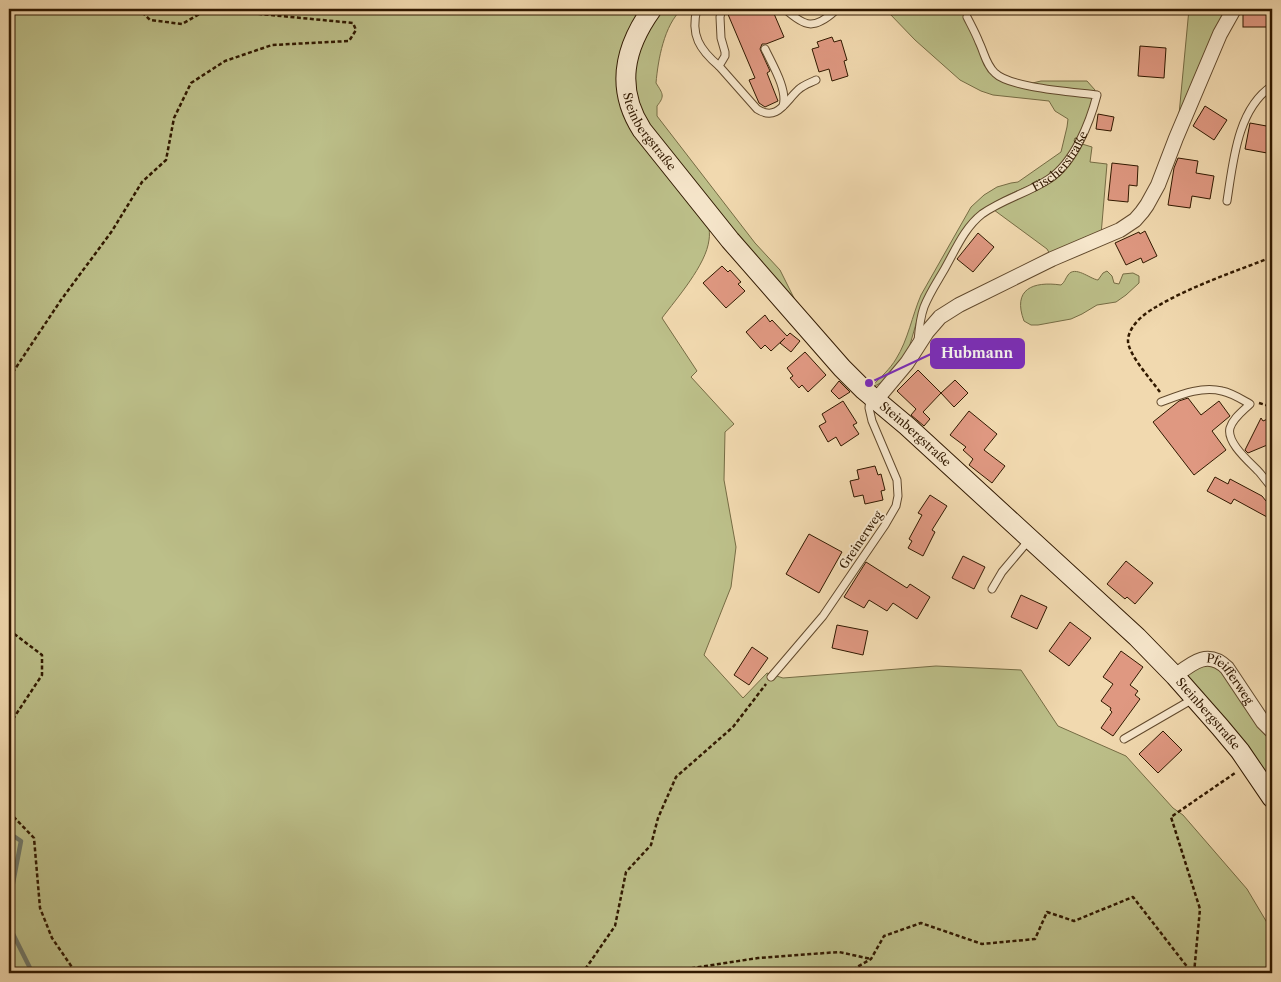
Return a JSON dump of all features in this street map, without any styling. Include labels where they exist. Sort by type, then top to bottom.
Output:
[{"type":"street","name":"Steinbergstraße","points":[[652,9],[635,39],[626,67],[625,87],[629,105],[637,122],[648,138],[730,240],[842,368],[1137,637],[1175,676],[1240,751],[1272,798]]},
{"type":"street","name":"Fischerstraße","points":[[873,398],[899,374],[933,324],[949,311],[1052,260],[1120,230],[1135,220],[1148,204],[1158,185],[1220,34],[1234,9]]},
{"type":"street","name":"Pfeifferweg","points":[[1175,676],[1193,663],[1201,660],[1209,659],[1220,662],[1227,668],[1263,722],[1272,731]]},
{"type":"lane","points":[[697,9],[695,24],[697,39],[701,48],[761,112],[770,114],[778,111],[799,89],[816,80]]},
{"type":"lane","points":[[719,66],[725,56],[720,17],[722,9]]},
{"type":"lane","points":[[785,9],[796,19],[811,24],[825,20],[835,11]]},
{"type":"lane","name":"Fischerstraße","points":[[918,346],[924,307],[965,233],[989,209],[1049,179],[1067,163],[1078,145],[1097,95],[1024,85],[1001,77],[995,73],[985,58],[967,17]]},
{"type":"lane","points":[[765,49],[782,85],[783,106]]},
{"type":"lane","points":[[1227,201],[1238,140],[1245,121],[1259,97],[1272,86]]},
{"type":"lane","points":[[1163,401],[1190,392],[1212,390],[1227,392],[1250,404],[1233,422],[1230,434],[1234,445],[1272,488]]},
{"type":"lane","name":"Greinerweg","points":[[771,677],[828,610],[893,513],[898,502],[897,480],[872,421],[869,408],[873,398]]},
{"type":"lane","points":[[992,589],[1002,572],[1030,539]]},
{"type":"lane","points":[[1124,739],[1194,698]]},
{"type":"path","points":[[9,378],[61,300],[112,231],[142,182],[166,160],[174,118],[191,83],[225,61],[272,45],[349,41],[356,30],[353,23],[208,9],[182,24],[150,20],[139,9]]},
{"type":"path","points":[[1163,401],[1130,350],[1128,342],[1130,331],[1155,308],[1184,293],[1272,257]]},
{"type":"path","points":[[9,630],[42,655],[42,676],[9,725]]},
{"type":"path","points":[[580,973],[586,968],[615,926],[626,872],[651,845],[658,818],[676,777],[732,727],[771,677]]},
{"type":"path","points":[[1193,973],[1200,909],[1171,817],[1249,763]]},
{"type":"path","points":[[9,812],[34,838],[40,908],[52,938],[76,973]]},
{"type":"path","points":[[847,973],[871,959],[884,936],[921,923],[982,944],[1034,939],[1047,912],[1074,921],[1133,897],[1193,973]]},
{"type":"path","points":[[679,973],[693,968],[758,958],[839,952],[871,959]]},
{"type":"green space","points":[[9,9],[644,9],[619,77],[709,224],[707,250],[697,270],[662,318],[697,371],[691,377],[734,424],[725,432],[724,480],[736,547],[731,587],[704,655],[743,698],[767,673],[783,678],[936,666],[1021,670],[1058,726],[1126,756],[1173,808],[1183,815],[1247,889],[1272,931],[1272,973],[9,973]]},
{"type":"green space","points":[[660,9],[682,9],[666,33],[660,54],[656,83],[662,92],[662,97],[657,106],[657,116],[755,243],[780,270],[801,312],[647,127],[633,94],[634,61]]},
{"type":"green space","points":[[889,9],[947,9],[947,12],[964,12],[991,69],[1024,85],[1041,81],[1087,81],[1095,90],[1078,138],[1056,170],[1047,177],[1004,197],[978,213],[918,317],[909,348],[889,378],[872,386],[891,366],[900,352],[921,295],[971,207],[984,195],[997,187],[1018,182],[1061,152],[1068,119],[1055,111],[1049,101],[993,95],[960,80],[915,40],[889,13]]},
{"type":"green space","points":[[1189,9],[1230,9],[1178,125]]},
{"type":"green space","points":[[1082,144],[1092,147],[1090,162],[1107,164],[1101,235],[1051,256],[1047,249],[994,210],[1051,182],[1069,166]]},
{"type":"green space","points":[[1075,271],[1098,280],[1107,271],[1112,276],[1114,283],[1119,284],[1123,274],[1133,273],[1139,276],[1139,283],[1116,302],[1097,305],[1071,319],[1038,325],[1031,325],[1024,321],[1021,310],[1023,294],[1034,286],[1042,284],[1061,285],[1071,272]]},
{"type":"green space","points":[[1215,664],[1272,736],[1272,781],[1270,783],[1188,678],[1189,673],[1194,667]]},
{"type":"building","points":[[727,9],[772,9],[784,37],[762,44],[760,49],[770,71],[767,73],[778,101],[765,107],[759,103],[749,80],[755,78]]},
{"type":"building","points":[[1243,9],[1272,9],[1272,27],[1243,27]]},
{"type":"building","points":[[832,37],[834,42],[841,40],[847,60],[844,61],[848,76],[832,81],[829,69],[819,72],[812,49],[819,47],[817,42]]},
{"type":"building","points":[[1140,46],[1166,48],[1164,78],[1138,76]]},
{"type":"building","points":[[1205,106],[1227,120],[1214,140],[1193,126]]},
{"type":"building","points":[[1098,114],[1114,117],[1111,131],[1096,129]]},
{"type":"building","points":[[1250,123],[1272,127],[1272,150],[1268,149],[1267,153],[1245,149]]},
{"type":"building","points":[[1178,158],[1198,161],[1196,173],[1214,176],[1210,199],[1192,196],[1190,208],[1168,205],[1174,168]]},
{"type":"building","points":[[1112,163],[1138,166],[1137,186],[1129,185],[1128,202],[1108,200]]},
{"type":"building","points":[[1145,231],[1157,256],[1143,263],[1141,258],[1126,265],[1115,243]]},
{"type":"building","points":[[978,233],[994,247],[973,272],[957,259]]},
{"type":"building","points":[[722,266],[728,272],[730,270],[741,282],[738,284],[745,291],[726,308],[703,283]]},
{"type":"building","points":[[765,315],[770,322],[772,320],[787,336],[790,333],[800,341],[791,352],[780,343],[785,338],[771,351],[765,345],[761,349],[746,332]]},
{"type":"building","points":[[805,352],[826,375],[808,392],[802,385],[799,388],[790,378],[793,376],[787,368]]},
{"type":"building","points":[[918,370],[941,393],[923,412],[930,419],[924,426],[911,415],[916,409],[897,391]]},
{"type":"building","points":[[955,380],[968,393],[954,407],[941,393]]},
{"type":"building","points":[[839,381],[850,392],[839,399],[831,391]]},
{"type":"building","points":[[1188,398],[1201,415],[1219,401],[1230,416],[1212,431],[1226,450],[1194,475],[1153,422],[1179,401]]},
{"type":"building","points":[[843,401],[857,423],[853,425],[859,434],[841,446],[836,437],[828,442],[819,426],[826,422],[822,414]]},
{"type":"building","points":[[969,411],[997,434],[984,450],[1005,466],[992,483],[969,465],[973,459],[963,450],[966,447],[950,435]]},
{"type":"building","points":[[1272,417],[1272,430],[1267,432],[1272,443],[1248,453],[1245,450],[1261,418],[1263,421]]},
{"type":"building","points":[[875,466],[878,475],[881,474],[885,490],[881,491],[883,500],[865,504],[863,495],[854,497],[850,481],[859,479],[857,470]]},
{"type":"building","points":[[1215,477],[1228,484],[1230,479],[1262,496],[1266,501],[1272,497],[1272,508],[1267,517],[1234,499],[1231,504],[1207,491]]},
{"type":"building","points":[[930,495],[947,506],[932,530],[935,532],[923,556],[908,548],[912,541],[909,539],[922,515],[918,513]]},
{"type":"building","points":[[809,534],[842,552],[819,593],[786,574]]},
{"type":"building","points":[[963,556],[985,567],[974,589],[952,578]]},
{"type":"building","points":[[1126,561],[1153,583],[1135,604],[1127,597],[1125,599],[1107,584]]},
{"type":"building","points":[[866,562],[907,588],[910,584],[930,597],[917,619],[893,603],[887,611],[869,600],[864,608],[844,597]]},
{"type":"building","points":[[1021,595],[1047,607],[1037,629],[1011,617]]},
{"type":"building","points":[[1070,622],[1091,638],[1069,666],[1049,651]]},
{"type":"building","points":[[837,625],[868,631],[863,655],[832,648]]},
{"type":"building","points":[[752,647],[768,658],[749,685],[734,675]]},
{"type":"building","points":[[1121,651],[1143,667],[1130,685],[1138,691],[1135,695],[1140,699],[1113,736],[1101,728],[1112,712],[1111,708],[1101,701],[1113,684],[1103,677]]},
{"type":"building","points":[[1163,731],[1182,750],[1158,773],[1139,754]]},
{"type":"waterway","points":[[9,833],[21,841],[9,904]]},
{"type":"waterway","points":[[9,908],[12,932],[31,970],[35,973]]},
{"type":"place","name":"Hubmann","points":[[869,383]]}]
